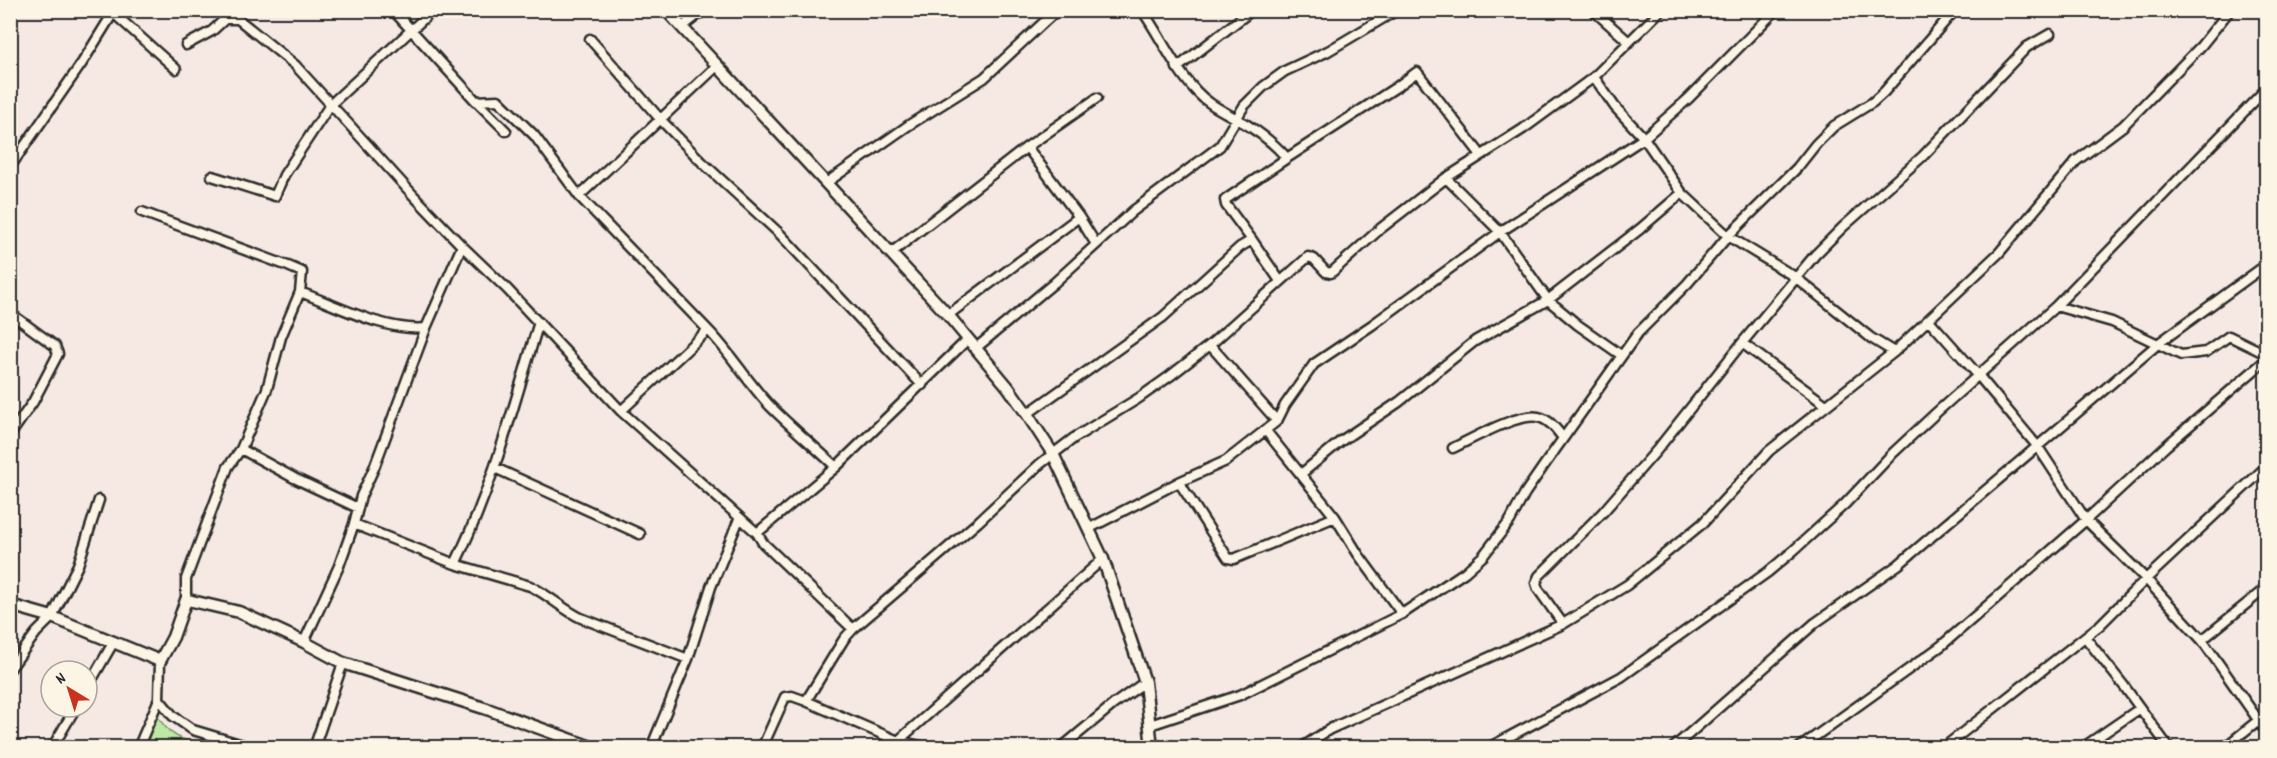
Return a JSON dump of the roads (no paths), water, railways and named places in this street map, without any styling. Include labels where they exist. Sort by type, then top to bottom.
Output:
[{"type":"main road","points":[[666,10],[948,315],[1008,387],[1027,414],[1053,454],[1104,559],[1145,682],[1152,747]]},
{"type":"main road","points":[[10,605],[52,617],[160,661],[173,637],[186,600],[239,612],[343,663],[594,747]]},
{"type":"street","points":[[393,10],[476,101],[506,130]]},
{"type":"street","points":[[212,176],[275,196],[284,174],[330,105],[433,10]]},
{"type":"street","points":[[682,27],[704,10]]},
{"type":"street","points":[[826,183],[909,125],[984,78],[1057,10]]},
{"type":"street","points":[[1142,10],[1177,68],[1207,102],[1236,118],[1277,148],[1287,159]]},
{"type":"street","points":[[1177,68],[1252,10]]},
{"type":"street","points":[[976,348],[1054,283],[1133,211],[1220,146],[1244,106],[1277,76],[1328,51],[1397,10]]},
{"type":"street","points":[[1593,10],[1629,42]]},
{"type":"street","points":[[806,701],[844,639],[853,629],[1053,454],[1074,438],[1139,398],[1210,345],[1308,257],[1314,259],[1326,272],[1331,273],[1380,229],[1446,178],[1523,129],[1594,77],[1661,10]]},
{"type":"street","points":[[1090,528],[1179,482],[1226,461],[1266,431],[1277,421],[1285,405],[1314,364],[1500,232],[1644,138],[1688,99],[1776,10]]},
{"type":"street","points":[[1150,725],[1240,695],[1402,614],[1465,572],[1483,556],[1510,521],[1525,493],[1638,333],[1687,284],[1728,236],[1797,168],[1834,126],[1873,102],[1884,92],[1955,10]]},
{"type":"street","points":[[1301,747],[1329,729],[1563,624],[1627,585],[1703,523],[1755,464],[1894,352],[1929,320],[1999,253],[2076,161],[2124,126],[2201,46],[2230,10]]},
{"type":"street","points":[[10,167],[82,63],[112,12],[176,69]]},
{"type":"street","points":[[186,45],[212,30],[225,19],[238,20],[295,65],[462,246],[539,322],[621,411],[739,519],[758,533],[763,543],[853,629]]},
{"type":"street","points":[[1563,624],[1538,589],[1536,583],[1539,576],[1603,512],[1657,450],[1796,277],[1843,227],[1923,156],[2027,47],[2050,34]]},
{"type":"street","points":[[590,39],[661,120],[702,162],[780,234],[922,385]]},
{"type":"street","points":[[579,196],[718,65]]},
{"type":"street","points":[[1280,281],[1226,205],[1225,200],[1228,195],[1287,159],[1417,72],[1481,155]]},
{"type":"street","points":[[1594,77],[1615,106],[1644,138],[1682,193],[1728,236],[1796,277],[1871,338],[1894,352]]},
{"type":"street","points":[[1488,747],[1622,677],[1768,572],[1845,504],[1893,453],[2056,306],[2266,89]]},
{"type":"street","points":[[891,253],[1027,147],[1097,98]]},
{"type":"street","points":[[476,101],[498,100],[534,135],[579,196],[724,346],[740,370],[770,406],[837,466]]},
{"type":"street","points":[[1027,147],[1096,244]]},
{"type":"street","points":[[1446,178],[1500,232],[1548,300],[1578,325],[1621,355]]},
{"type":"street","points":[[1301,474],[1341,441],[1399,402],[1475,341],[1548,300],[1640,229],[1682,193]]},
{"type":"street","points":[[142,212],[229,243],[299,271],[302,276],[300,292],[281,337],[267,389],[241,449],[228,467],[214,500],[205,531],[186,579],[186,600]]},
{"type":"street","points":[[948,315],[1079,217]]},
{"type":"street","points":[[1027,414],[1163,317],[1240,247],[1252,240]]},
{"type":"street","points":[[304,642],[324,602],[354,524],[361,496],[374,468],[426,328],[462,246]]},
{"type":"street","points":[[1673,747],[1815,622],[1898,565],[2159,343],[2266,265]]},
{"type":"street","points":[[300,292],[393,326],[410,330],[426,328]]},
{"type":"street","points":[[2056,306],[2112,322],[2181,355],[2206,352],[2229,336],[2266,354]]},
{"type":"street","points":[[10,313],[56,346],[58,354],[33,402],[10,435]]},
{"type":"street","points":[[1929,320],[2038,447],[2086,520],[2202,640],[2266,731]]},
{"type":"street","points":[[455,564],[468,538],[495,468],[539,322]]},
{"type":"street","points":[[621,411],[708,330]]},
{"type":"street","points":[[758,533],[837,466],[968,339]]},
{"type":"street","points":[[1742,343],[1827,405]]},
{"type":"street","points":[[1210,345],[1277,421]]},
{"type":"street","points":[[1799,747],[1941,646],[2266,360]]},
{"type":"street","points":[[1453,448],[1525,417],[1539,417],[1550,424],[1563,438]]},
{"type":"street","points":[[1266,431],[1335,517],[1358,554],[1402,614]]},
{"type":"street","points":[[241,449],[294,478],[358,508]]},
{"type":"street","points":[[1943,747],[2085,637],[2266,467]]},
{"type":"street","points":[[495,468],[640,534]]},
{"type":"street","points":[[1179,482],[1228,558],[1233,559],[1335,517]]},
{"type":"street","points":[[10,669],[36,633],[52,617],[78,565],[99,500]]},
{"type":"street","points":[[651,747],[688,659],[711,587],[739,519]]},
{"type":"street","points":[[354,524],[455,564],[530,586],[574,615],[688,659]]},
{"type":"street","points":[[898,741],[1104,559]]},
{"type":"street","points":[[2202,640],[2266,588]]},
{"type":"street","points":[[2085,637],[2169,747]]},
{"type":"street","points":[[99,667],[113,643]]},
{"type":"street","points":[[138,747],[159,699],[160,661]]},
{"type":"street","points":[[314,747],[343,663]]},
{"type":"street","points":[[1061,747],[1145,682]]},
{"type":"street","points":[[762,747],[785,697],[792,696],[898,741],[930,747]]},
{"type":"street","points":[[159,699],[173,716],[193,730],[253,747]]},
{"type":"street","points":[[2082,747],[2139,709]]},
{"type":"street","points":[[2224,747],[2266,714]]},
{"type":"street","points":[[52,747],[69,719]]}]
